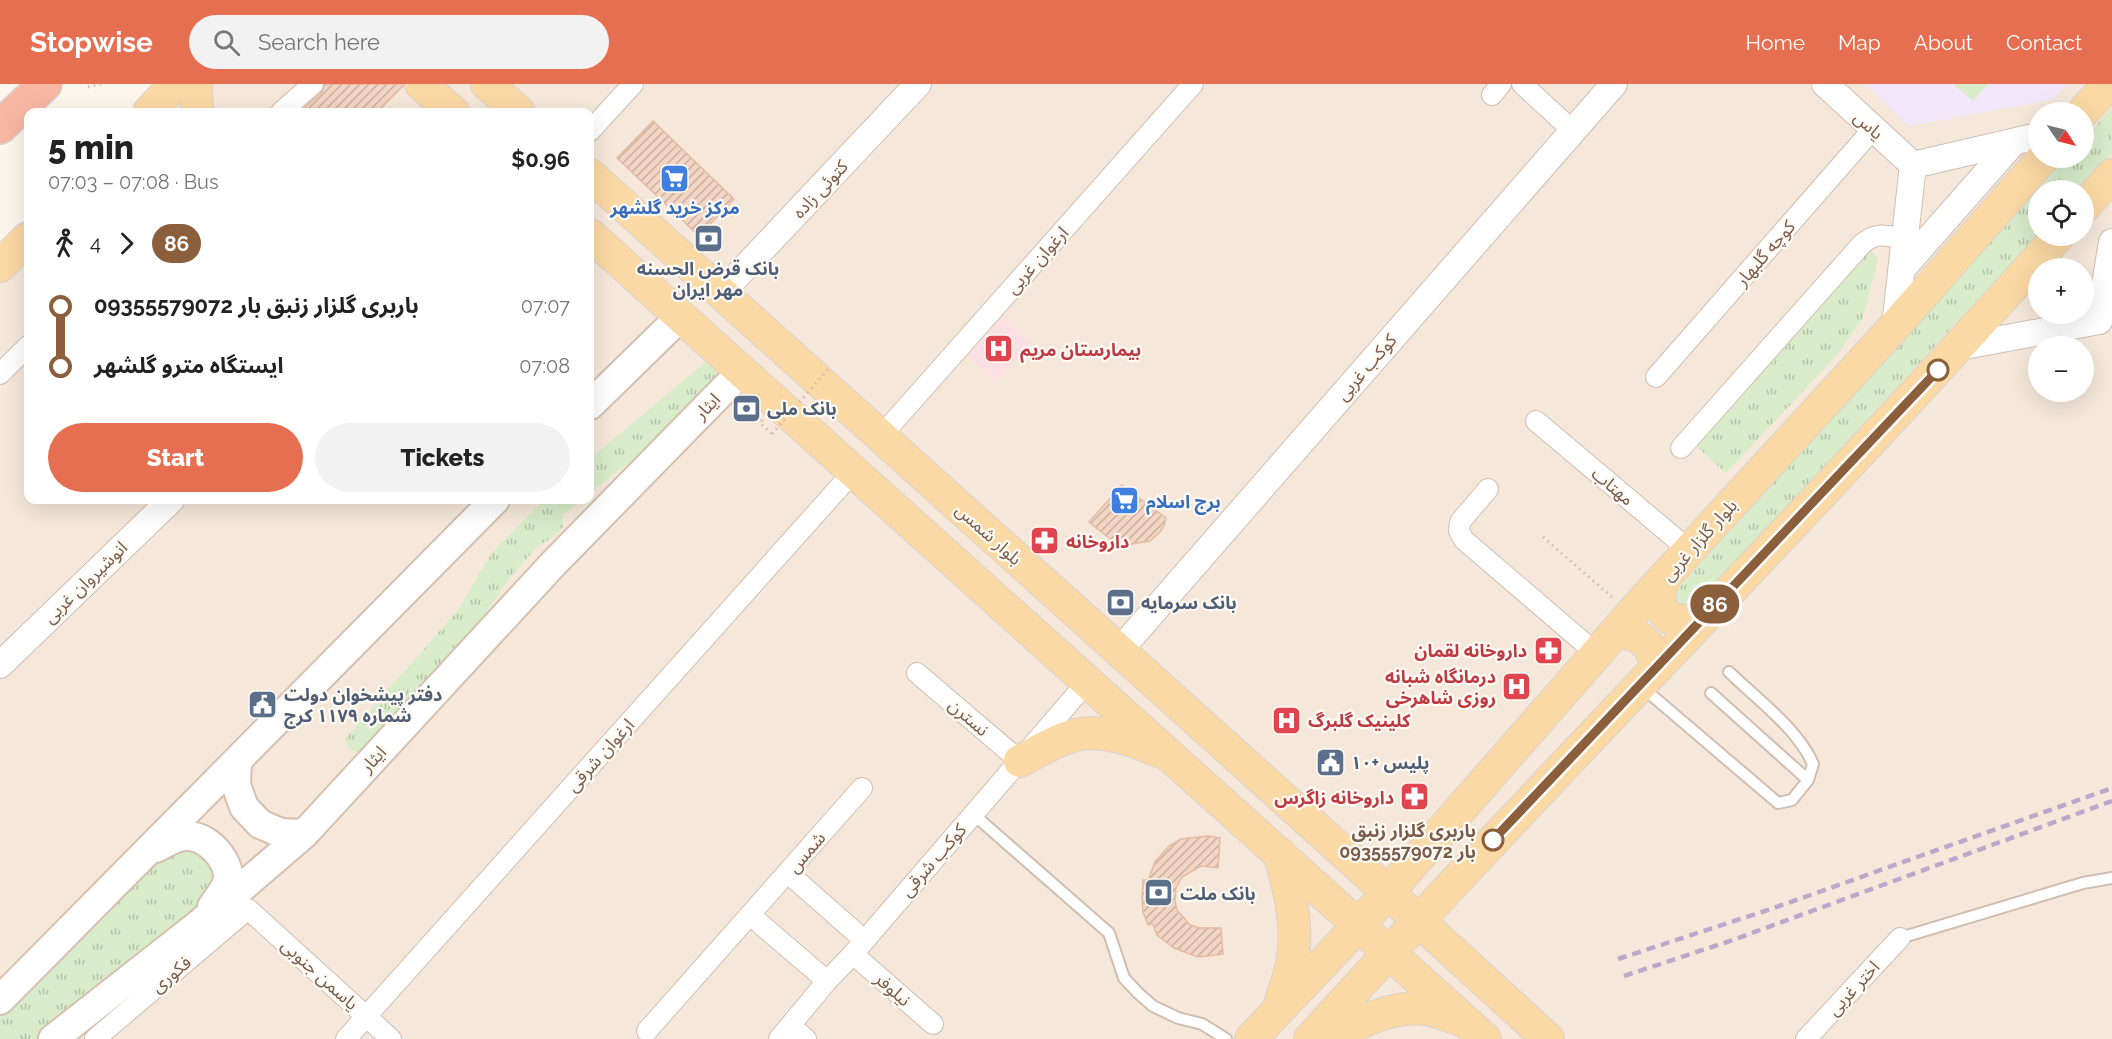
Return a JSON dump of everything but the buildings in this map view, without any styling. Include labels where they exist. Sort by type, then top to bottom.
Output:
[{"type":"highway","points":[[0,127],[45,84]]},
{"type":"main road","points":[[153,108],[175,84]]},
{"type":"main road","points":[[196,84],[197,108]]},
{"type":"main road","points":[[421,84],[448,108]]},
{"type":"main road","points":[[487,84],[514,108]]},
{"type":"main road","points":[[2092,102],[2109,84]]},
{"type":"main road","name":"بلوار گلزار غربی","points":[[1251,1039],[1388,893],[1663,579],[1895,326],[2034,168]]},
{"type":"main road","points":[[2094,196],[2112,175]]},
{"type":"main road","name":"بلوار شمس","points":[[594,180],[1548,1039]]},
{"type":"main road","points":[[594,240],[1476,1030]]},
{"type":"main road","points":[[0,266],[24,242]]},
{"type":"main road","points":[[1310,1039],[1418,920],[1959,347],[2049,246]]},
{"type":"main road","points":[[594,401],[680,316]]},
{"type":"main road","name":"ایثار","points":[[53,1039],[124,998],[198,925],[304,834],[554,563],[742,371]]},
{"type":"main road","points":[[0,1000],[491,504]]},
{"type":"main road","points":[[1663,579],[1658,599],[1663,611],[1670,618],[1680,621],[1700,620]]},
{"type":"main road","points":[[1615,634],[1633,633],[1645,641],[1653,654],[1648,675]]},
{"type":"main road","points":[[1020,761],[1069,738],[1086,734],[1112,736],[1149,747],[1173,758]]},
{"type":"main road","points":[[237,762],[236,785],[244,807],[260,824],[281,833],[304,834]]},
{"type":"main road","points":[[143,856],[167,842],[187,835],[201,840],[216,850],[225,862],[228,879],[220,895],[198,925]]},
{"type":"main road","points":[[1278,1011],[1292,964],[1296,931],[1292,897],[1279,854]]},
{"type":"main road","points":[[1330,1039],[1378,1015],[1403,1009],[1427,1009],[1476,1030]]},
{"type":"street","points":[[286,108],[313,84]]},
{"type":"street","points":[[594,127],[633,84]]},
{"type":"street","name":"کتوئی زاده","points":[[721,293],[918,84]]},
{"type":"street","name":"ارغوان غربی","points":[[881,436],[1193,84]]},
{"type":"street","points":[[1522,84],[1572,129]]},
{"type":"street","name":"کوکب غربی","points":[[1119,651],[1572,129],[1614,84]]},
{"type":"street","name":"یاس","points":[[1824,84],[1914,165]]},
{"type":"street","name":"کوچه گلبهار","points":[[1656,377],[1873,129]]},
{"type":"street","points":[[1895,326],[1914,165],[2028,139]]},
{"type":"street","points":[[1902,269],[2013,143]]},
{"type":"street","points":[[1680,448],[1862,244],[1871,236],[1879,235],[1905,239]]},
{"type":"street","points":[[1959,347],[2106,326],[2112,242]]},
{"type":"street","points":[[0,374],[24,350]]},
{"type":"street","name":"مهتاب","points":[[1536,422],[1689,550]]},
{"type":"street","name":"ارغوان شرقی","points":[[346,1039],[854,471]]},
{"type":"street","points":[[1488,489],[1460,522],[1459,531],[1464,540],[1615,634]]},
{"type":"street","name":"انوشیروان غربی","points":[[0,643],[144,504]]},
{"type":"street","name":"انوشیروان غربی","points":[[0,665],[167,504]]},
{"type":"street","name":"نسترن","points":[[917,673],[1020,761]]},
{"type":"street","name":"کوکب شرقی","points":[[785,1032],[1088,681]]},
{"type":"street","name":"شمس","points":[[647,1032],[862,788]]},
{"type":"street","name":"نیلوفر","points":[[788,873],[933,1024]]},
{"type":"street","name":"یاسمن جنوبی","points":[[248,909],[391,1039]]},
{"type":"street","name":"فکوری","points":[[95,1039],[124,998],[248,909]]},
{"type":"street","points":[[750,915],[827,981]]},
{"type":"street","name":"اختر غربی","points":[[1806,1039],[1900,938]]},
{"type":"street","points":[[785,1032],[806,1039]]},
{"type":"lane","points":[[1648,675],[1778,802],[1792,800],[1808,780],[1814,764],[1807,749],[1729,672]]},
{"type":"lane","points":[[1711,693],[1808,780]]},
{"type":"lane","points":[[973,814],[1109,933],[1124,978],[1138,993],[1153,1006],[1178,1018],[1202,1024],[1226,1039]]},
{"type":"lane","points":[[1900,938],[2083,883],[2112,878]]},
{"type":"path","points":[[88,87],[101,84]]},
{"type":"path","points":[[760,423],[772,434],[831,367]]},
{"type":"path","points":[[1543,537],[1615,634]]},
{"type":"shaded area","points":[[196,84],[2112,84],[2112,1039],[0,1039],[0,281],[24,256],[24,504],[594,504],[594,108],[173,108]]},
{"type":"shaded area","points":[[1865,84],[2068,84],[2052,100],[2028,102],[2028,104],[1909,126]]},
{"type":"shaded area","name":"بیمارستان مریم","points":[[1002,317],[1031,342],[998,381],[967,357]]},
{"type":"green space","points":[[1953,84],[1987,84],[1987,85],[1973,101]]},
{"type":"green space","points":[[2112,108],[2112,154],[2088,180],[2047,180],[2058,168],[2094,168],[2094,128]]},
{"type":"green space","points":[[2028,201],[2028,245],[1700,601],[1692,608],[1682,605],[1676,597],[1679,588]]},
{"type":"green space","points":[[1870,249],[1878,259],[1863,317],[1856,328],[1837,355],[1726,473],[1695,445]]},
{"type":"green space","points":[[709,359],[729,376],[674,428],[594,490],[594,456]]},
{"type":"green space","points":[[540,504],[576,504],[562,516],[564,526],[553,537],[537,547],[512,575],[455,657],[365,755],[348,749],[346,738],[458,610],[491,554]]},
{"type":"green space","points":[[173,847],[200,849],[217,871],[214,889],[190,919],[36,1039],[0,1039],[0,1010],[146,863]]},
{"type":"railway","points":[[1618,959],[1768,910],[2112,788]]},
{"type":"railway","points":[[1624,976],[1730,941],[2112,801]]},
{"type":"bus line","name":"86","points":[[1493,840],[1938,370]]},
{"type":"place","name":"مرکز خرید گلشهر","points":[[675,178]]},
{"type":"place","name":"بانک قرض الحسنه مهر ایران","points":[[708,239]]},
{"type":"place","name":"بیمارستان مریم","points":[[999,349]]},
{"type":"place","name":"بانک ملی","points":[[746,408]]},
{"type":"place","name":"برج اسلام","points":[[1125,501]]},
{"type":"place","name":"داروخانه","points":[[1045,541]]},
{"type":"place","name":"بانک سرمایه","points":[[1120,602]]},
{"type":"place","name":"داروخانه لقمان","points":[[1548,650]]},
{"type":"place","name":"درمانگاه شبانه روزی شاهرخی","points":[[1517,686]]},
{"type":"place","name":"دفتر پیشخوان دولت شماره ۱۱۷۹ کرج","points":[[263,704]]},
{"type":"place","name":"کلینیک گلبرگ","points":[[1287,720]]},
{"type":"place","name":"پلیس +۱۰","points":[[1330,762]]},
{"type":"place","name":"داروخانه زاگرس","points":[[1415,797]]},
{"type":"place","name":"باربری گلزار زنبق بار 09355579072","points":[[1493,840]]},
{"type":"place","name":"بانک ملت","points":[[1159,893]]}]
